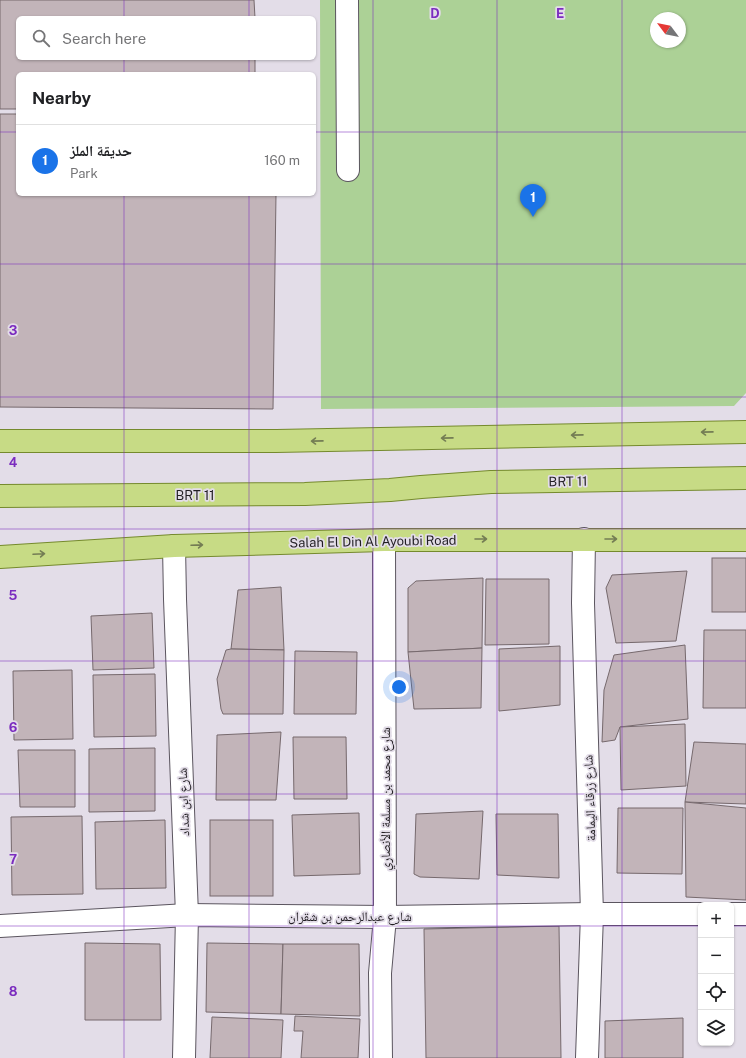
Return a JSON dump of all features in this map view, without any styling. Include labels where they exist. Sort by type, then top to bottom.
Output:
[{"type":"main road","points":[[0,441],[276,441],[746,432]]},
{"type":"main road","name":"BRT 11","points":[[0,496],[220,495],[390,490],[491,482],[746,478]]},
{"type":"main road","name":"BRT 11","points":[[390,490],[429,494],[746,493]]},
{"type":"main road","name":"Salah El Din Al Ayoubi Road","points":[[0,556],[174,546],[384,540],[746,540]]},
{"type":"street","points":[[347,0],[348,170]]},
{"type":"street","name":"شارع زرقاء اليمامة","points":[[584,539],[583,603],[592,914],[587,1058]]},
{"type":"street","name":"شارع محمد بن مسلمة الأنصاري","points":[[381,1058],[380,973],[385,917],[384,540]]},
{"type":"street","name":"شارع ابن شداد","points":[[174,546],[187,915],[184,1058]]},
{"type":"street","name":"شارع عبدالرحمن بن شقران","points":[[0,926],[187,915],[385,917],[698,914]]},
{"type":"street","points":[[734,914],[746,914]]},
{"type":"green space","points":[[320,0],[746,0],[746,393],[734,406],[321,409]]},
{"type":"building","points":[[0,0],[254,0],[255,16],[16,16],[16,60],[255,60],[255,72],[16,72],[16,109],[0,109]]},
{"type":"building","points":[[0,114],[16,114],[16,196],[276,196],[273,409],[0,407]]},
{"type":"building","points":[[712,558],[746,558],[746,612],[712,612]]},
{"type":"building","points":[[687,571],[676,641],[616,643],[606,588],[612,575]]},
{"type":"building","points":[[483,578],[482,648],[408,652],[408,588],[416,581]]},
{"type":"building","points":[[486,579],[549,579],[549,644],[485,645]]},
{"type":"building","points":[[281,587],[284,650],[231,649],[238,590]]},
{"type":"building","points":[[152,613],[154,668],[93,670],[91,616]]},
{"type":"building","points":[[704,630],[746,630],[746,708],[703,708]]},
{"type":"building","points":[[685,645],[688,719],[620,727],[615,740],[602,742],[604,690],[614,655]]},
{"type":"building","points":[[560,646],[560,705],[499,711],[499,649]]},
{"type":"building","points":[[482,648],[481,708],[414,709],[408,652]]},
{"type":"building","points":[[226,650],[284,650],[283,714],[223,714],[217,679]]},
{"type":"building","points":[[295,651],[357,652],[356,714],[294,714]]},
{"type":"building","points":[[72,670],[73,739],[14,740],[13,671]]},
{"type":"building","points":[[155,674],[156,736],[94,737],[93,675]]},
{"type":"building","points":[[685,724],[686,786],[621,790],[620,727]]},
{"type":"building","points":[[281,732],[276,800],[216,800],[217,735]]},
{"type":"building","points":[[293,737],[346,737],[347,799],[294,799]]},
{"type":"building","points":[[694,742],[746,744],[746,804],[685,802]]},
{"type":"building","points":[[155,748],[155,811],[89,812],[89,749]]},
{"type":"building","points":[[18,750],[75,750],[75,807],[20,807]]},
{"type":"building","points":[[685,802],[746,808],[746,900],[686,897]]},
{"type":"building","points":[[618,808],[683,808],[682,874],[617,873]]},
{"type":"building","points":[[483,811],[479,879],[420,877],[414,874],[416,814]]},
{"type":"building","points":[[359,813],[360,874],[294,876],[292,815]]},
{"type":"building","points":[[496,814],[558,814],[559,878],[497,875]]},
{"type":"building","points":[[82,816],[83,894],[12,895],[11,817]]},
{"type":"building","points":[[165,820],[166,888],[96,889],[95,822]]},
{"type":"building","points":[[210,820],[273,820],[273,896],[210,896]]},
{"type":"building","points":[[559,926],[561,1058],[426,1058],[424,929]]},
{"type":"building","points":[[85,943],[160,944],[161,1020],[85,1020]]},
{"type":"building","points":[[207,943],[283,944],[281,1014],[206,1012]]},
{"type":"building","points":[[283,944],[359,944],[360,1016],[281,1014]]},
{"type":"building","points":[[295,1016],[360,1019],[358,1058],[301,1058],[303,1031],[294,1031]]},
{"type":"building","points":[[212,1017],[283,1020],[281,1058],[210,1058]]},
{"type":"building","points":[[683,1018],[683,1058],[605,1058],[605,1021]]},
{"type":"place","name":"حديقة الملز","points":[[533,217]]}]
